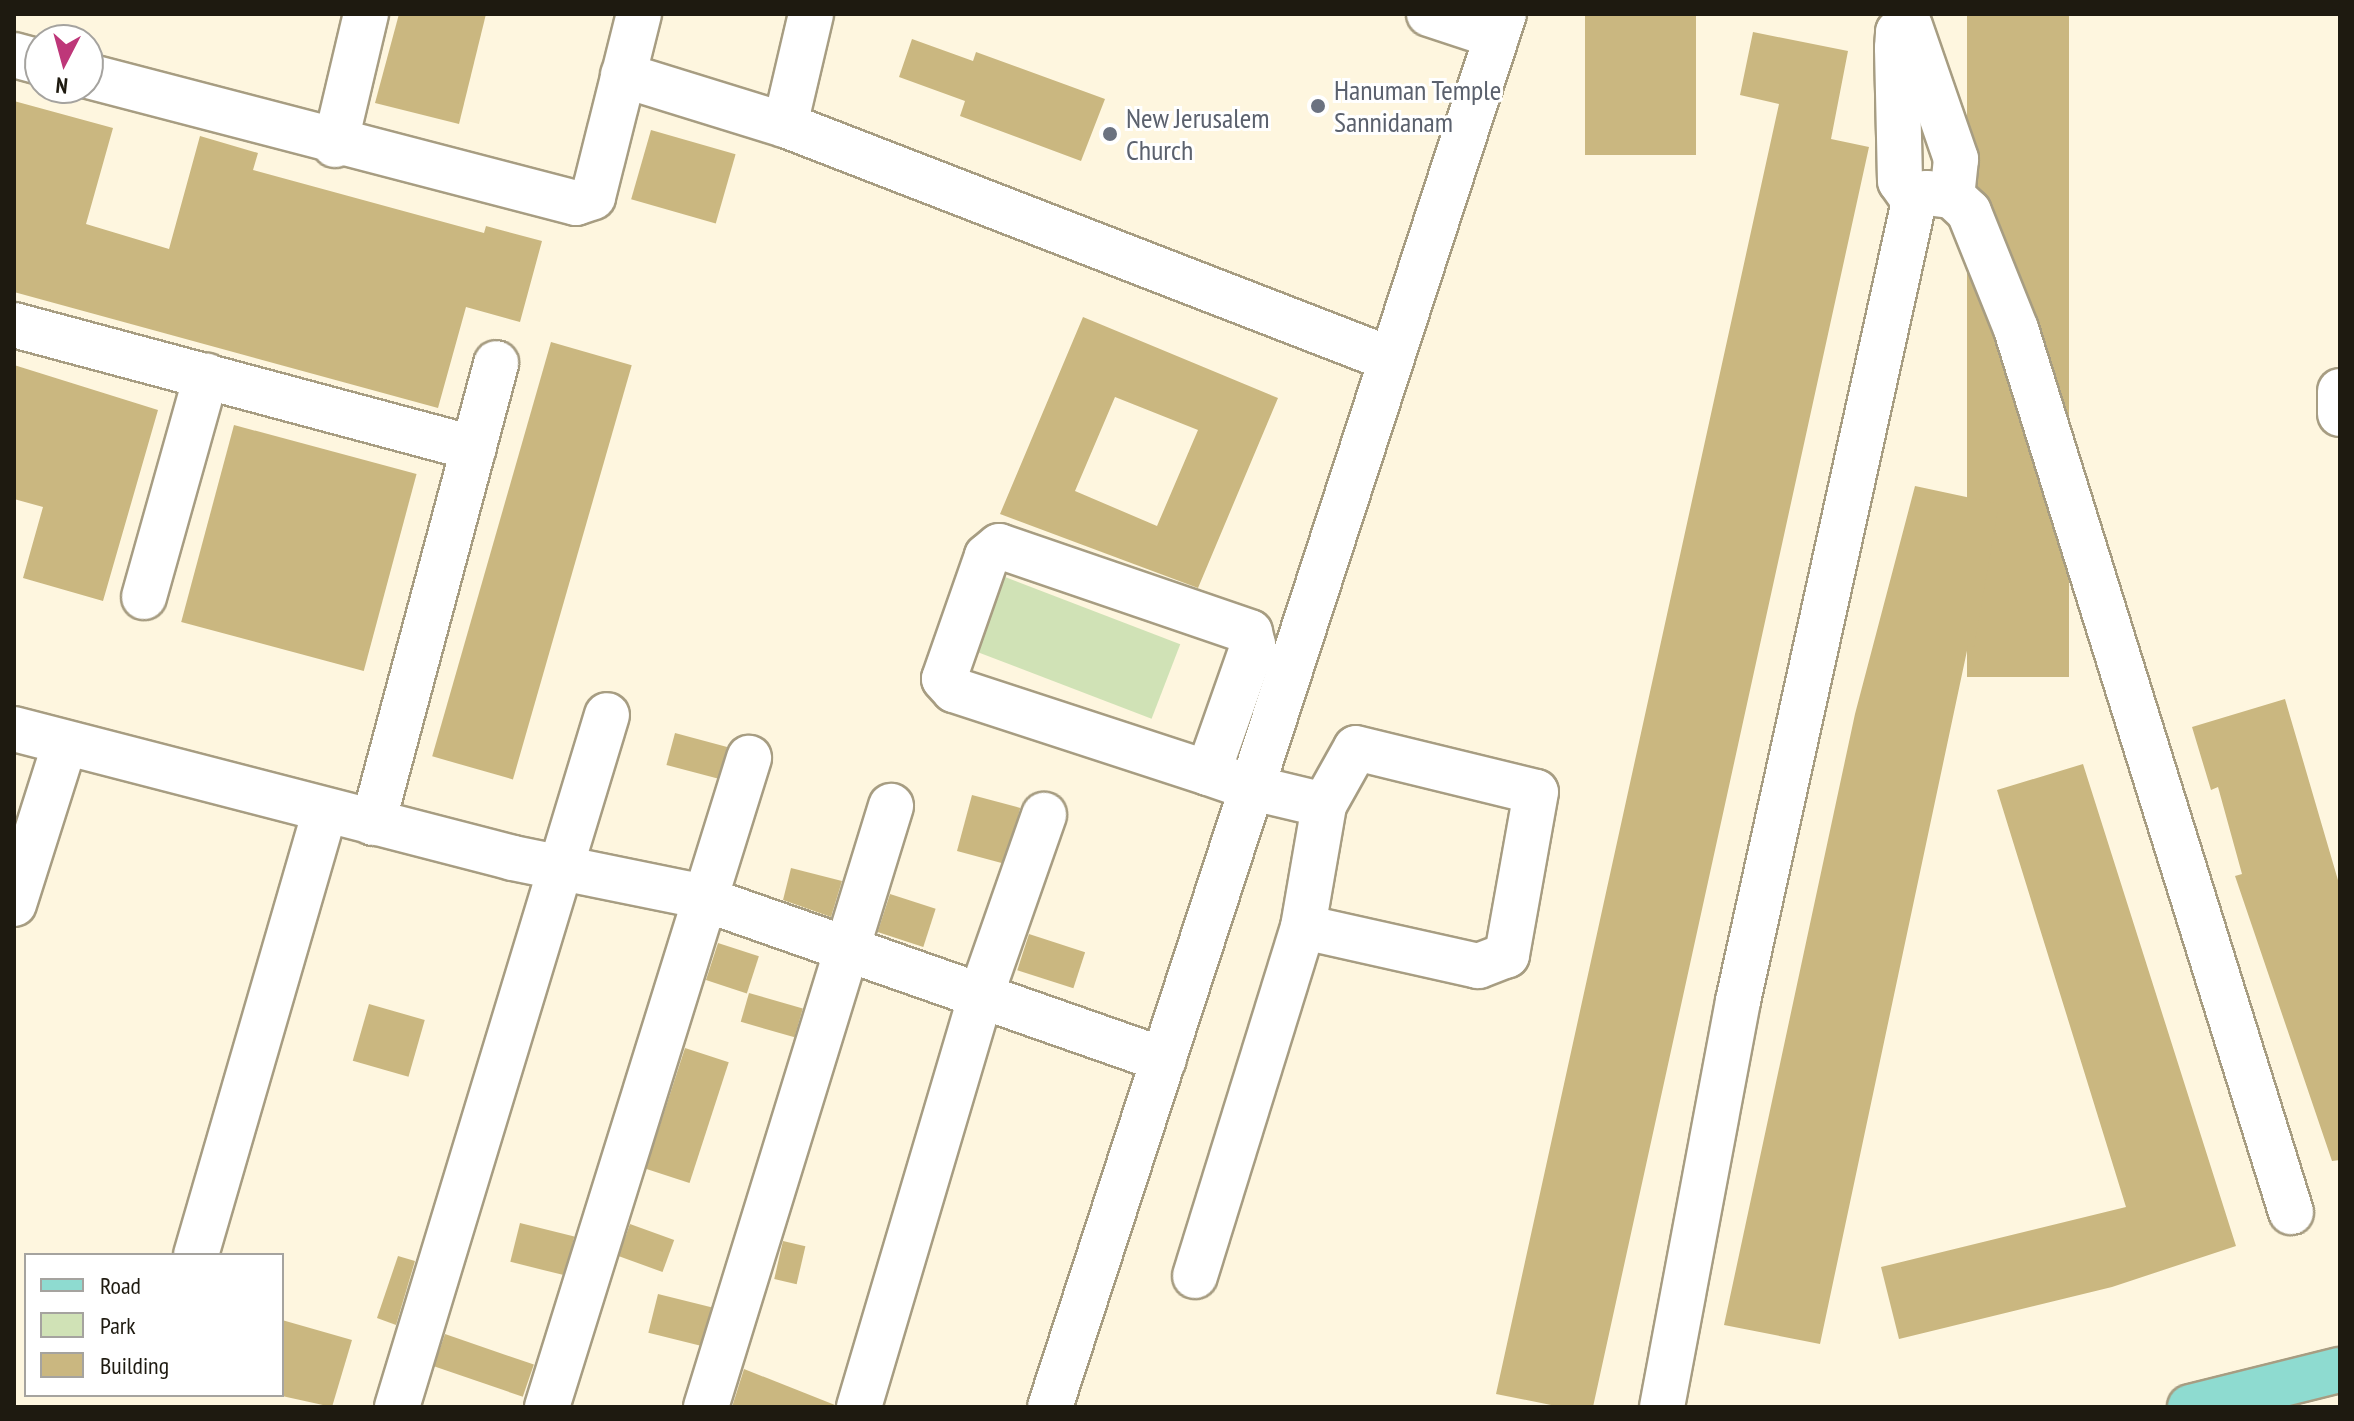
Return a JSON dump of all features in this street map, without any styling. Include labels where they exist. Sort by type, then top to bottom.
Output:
[{"type":"main road","points":[[2190,1407],[2340,1370]]},
{"type":"street","points":[[335,145],[366,14]]},
{"type":"street","points":[[104,80],[335,145],[576,203],[593,197],[639,14]]},
{"type":"street","points":[[785,125],[811,14]]},
{"type":"street","points":[[1050,1407],[1164,1060],[1249,787],[1500,25],[1429,14]]},
{"type":"street","points":[[623,75],[785,125],[1390,359]]},
{"type":"street","points":[[1662,1407],[1738,1001],[1933,198],[1979,234],[2057,450],[2291,1212]]},
{"type":"street","points":[[14,325],[474,448]]},
{"type":"street","points":[[373,823],[496,363]]},
{"type":"street","points":[[144,597],[206,376]]},
{"type":"street","points":[[2340,391],[2340,414]]},
{"type":"street","points":[[1208,773],[1253,645],[1250,632],[999,546],[987,556],[944,679],[954,690],[1249,787],[1324,805]]},
{"type":"street","points":[[397,1407],[565,869],[607,715]]},
{"type":"street","points":[[14,729],[373,823],[701,898],[1164,1060]]},
{"type":"street","points":[[14,904],[65,743]]},
{"type":"street","points":[[1195,1276],[1303,927],[1324,805],[1356,748],[1536,792],[1507,955],[1478,966],[1303,927]]},
{"type":"street","points":[[547,1407],[701,898],[749,758]]},
{"type":"street","points":[[706,1407],[850,948],[891,806]]},
{"type":"street","points":[[197,1253],[325,811]]},
{"type":"street","points":[[859,1407],[981,995],[1044,815]]},
{"type":"green space","points":[[987,570],[1180,644],[1152,719],[958,645]]},
{"type":"building","points":[[399,14],[486,14],[459,124],[375,103]]},
{"type":"building","points":[[1585,14],[1696,14],[1696,155],[1585,155]]},
{"type":"building","points":[[1967,14],[2069,14],[2069,677],[1967,677]]},
{"type":"building","points":[[1753,32],[1848,51],[1831,139],[1869,147],[1593,1407],[1561,1407],[1496,1394],[1779,104],[1740,95]]},
{"type":"building","points":[[912,39],[973,61],[976,52],[1105,99],[1081,161],[960,116],[965,101],[899,77]]},
{"type":"building","points":[[14,101],[113,128],[86,224],[169,249],[200,136],[258,153],[253,170],[484,233],[486,226],[542,241],[520,322],[466,307],[438,408],[14,292]]},
{"type":"building","points":[[651,130],[736,154],[716,223],[631,199]]},
{"type":"building","points":[[1083,317],[1278,398],[1198,588],[1000,514]],"holes":[[[1115,397],[1198,430],[1157,526],[1075,491]]]},
{"type":"building","points":[[551,342],[632,365],[513,779],[432,756]]},
{"type":"building","points":[[14,365],[158,410],[103,601],[23,578],[43,507],[14,499]]},
{"type":"building","points":[[234,425],[417,474],[364,671],[181,622]]},
{"type":"building","points":[[1915,486],[1999,504],[1974,647],[1968,646],[1820,1344],[1724,1325],[1855,714]]},
{"type":"building","points":[[2285,699],[2340,887],[2340,1160],[2332,1161],[2235,876],[2242,874],[2218,787],[2211,790],[2192,727]]},
{"type":"building","points":[[675,733],[727,747],[719,779],[666,765]]},
{"type":"building","points":[[2083,764],[2236,1246],[2112,1287],[1899,1339],[1881,1267],[2126,1207],[1997,790]]},
{"type":"building","points":[[972,795],[1020,808],[1005,864],[957,851]]},
{"type":"building","points":[[791,868],[842,881],[831,917],[783,900]]},
{"type":"building","points":[[890,894],[936,909],[923,947],[878,932]]},
{"type":"building","points":[[1029,934],[1085,952],[1073,988],[1017,970]]},
{"type":"building","points":[[718,943],[759,956],[747,993],[706,980]]},
{"type":"building","points":[[749,993],[803,1008],[795,1037],[741,1022]]},
{"type":"building","points":[[369,1004],[425,1020],[408,1077],[353,1061]]},
{"type":"building","points":[[685,1048],[729,1062],[690,1183],[646,1169]]},
{"type":"building","points":[[520,1223],[574,1237],[565,1275],[510,1262]]},
{"type":"building","points":[[630,1224],[674,1240],[663,1272],[618,1256]]},
{"type":"building","points":[[783,1241],[805,1246],[797,1284],[774,1279]]},
{"type":"building","points":[[398,1256],[415,1261],[396,1325],[377,1318]]},
{"type":"building","points":[[658,1294],[711,1307],[702,1346],[648,1333]]},
{"type":"building","points":[[284,1321],[352,1340],[332,1407],[284,1396]]},
{"type":"building","points":[[445,1334],[534,1365],[523,1397],[434,1366]]},
{"type":"building","points":[[744,1369],[835,1405],[732,1407]]},
{"type":"place","name":"Hanuman Temple Sannidanam","points":[[1318,106]]},
{"type":"place","name":"New Jerusalem Church","points":[[1110,134]]}]
